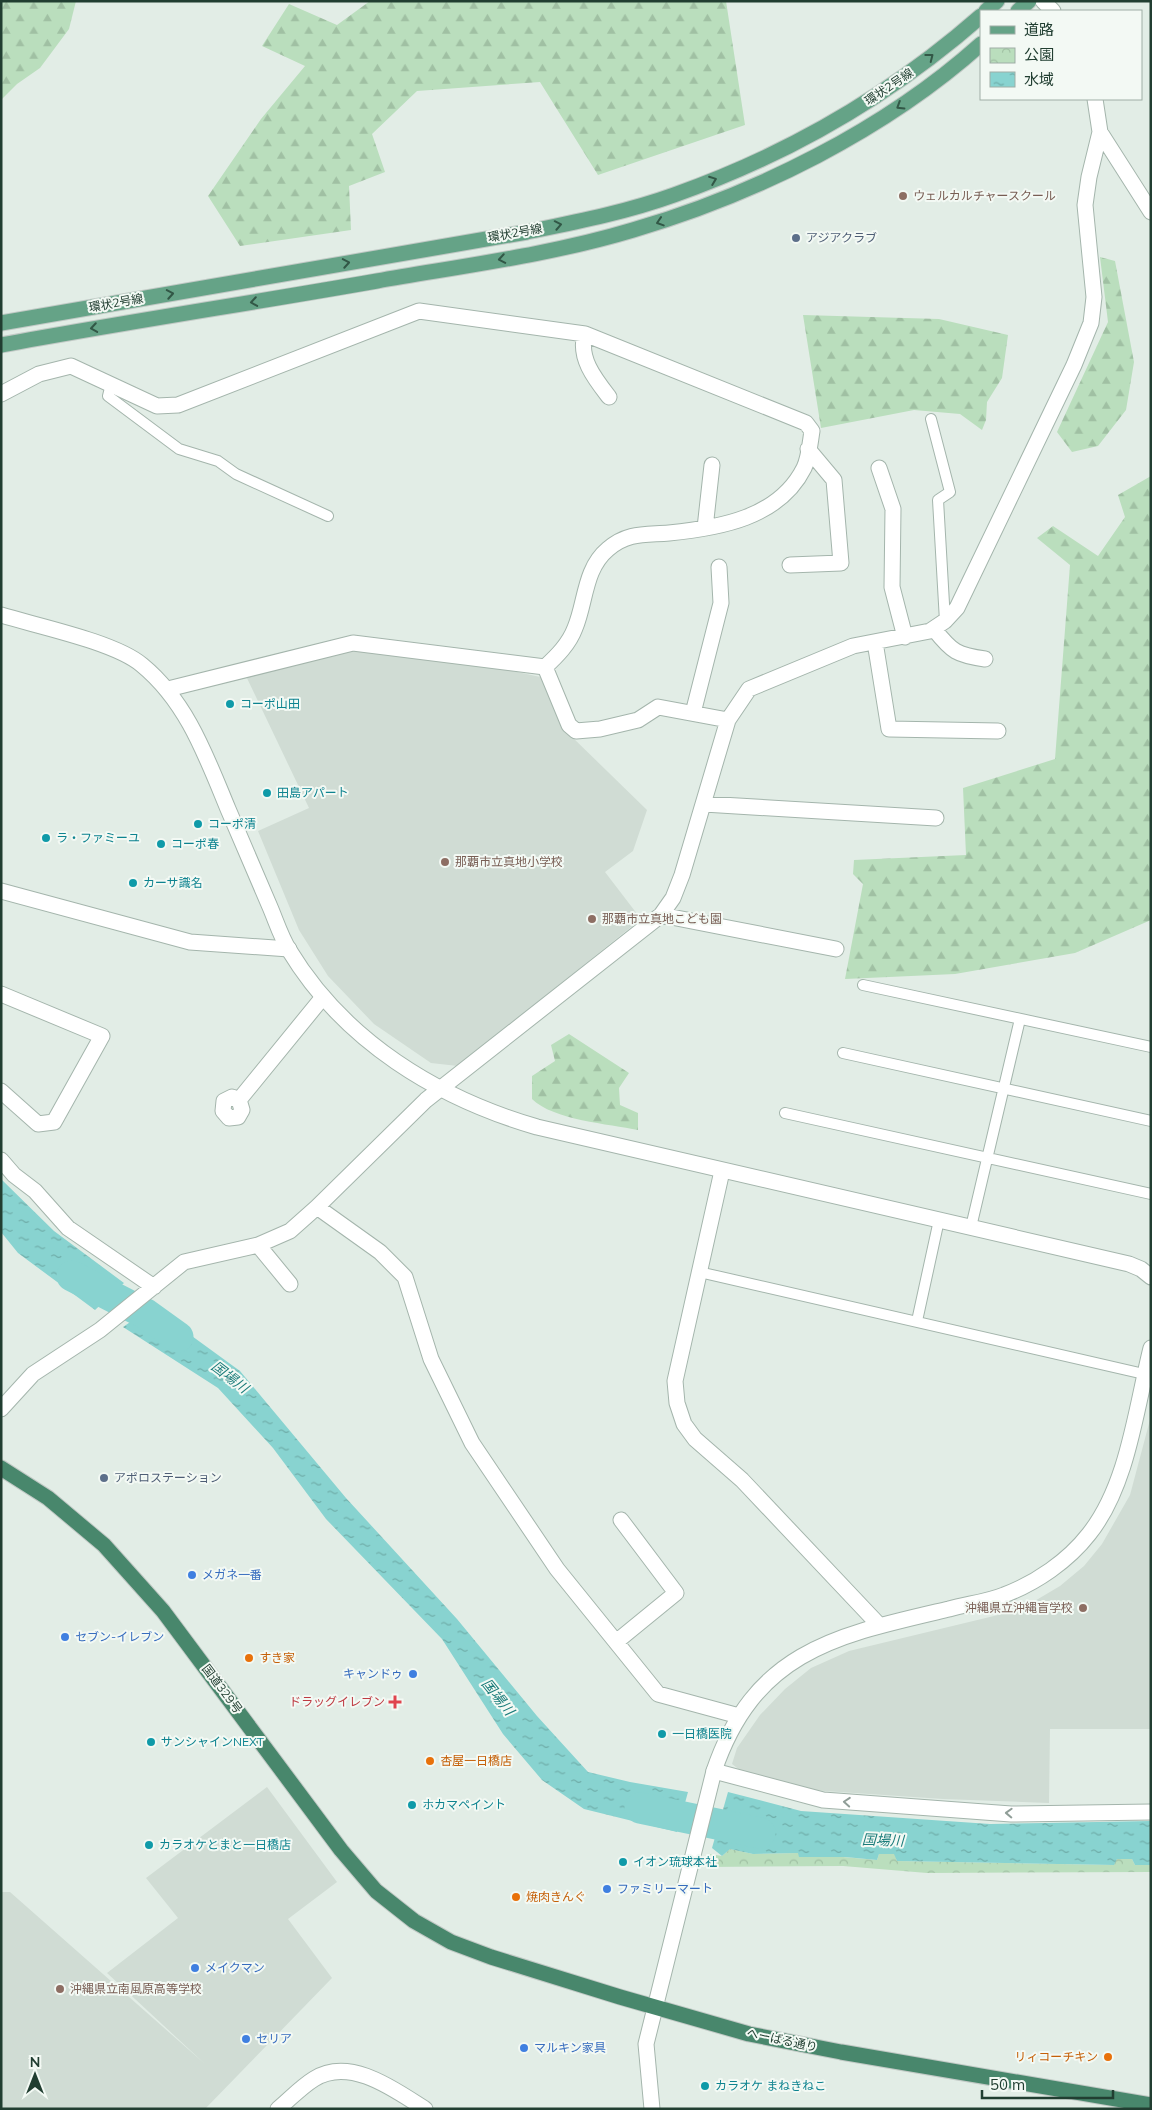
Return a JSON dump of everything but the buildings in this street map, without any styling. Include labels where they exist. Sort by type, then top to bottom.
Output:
[{"type":"highway","name":"国道329号","points":[[1,1468],[48,1498],[104,1545],[163,1611],[347,1857],[376,1891],[425,1927]]},
{"type":"highway","name":"へーばる通り","points":[[425,1927],[451,1942],[491,1957],[654,2007],[788,2042],[1126,2105],[1151,2105]]},
{"type":"main road","points":[[987,10],[998,1]]},
{"type":"main road","points":[[1019,10],[1029,1]]},
{"type":"main road","name":"環状2号線","points":[[1,323],[569,223],[673,195],[764,158],[842,118],[900,81],[980,17]]},
{"type":"main road","name":"環状2号線","points":[[1,345],[302,294],[579,244],[695,211],[750,188],[854,134],[908,101],[980,45]]},
{"type":"street","points":[[1,1409],[33,1374],[100,1330],[184,1262],[258,1245],[290,1231],[318,1207],[439,1089],[660,915],[673,898],[704,804],[728,720],[750,690],[852,646],[905,637],[940,625],[957,608],[1074,365],[1091,323],[1094,278],[1085,205],[1089,177],[1100,132],[1095,100]]},
{"type":"street","points":[[1100,132],[1151,212]]},
{"type":"street","points":[[1,394],[39,374],[71,366],[157,406],[178,404],[419,311],[585,334],[806,423],[812,431],[804,468],[787,492],[766,509],[729,524],[624,537],[606,550],[587,580],[575,628],[559,655],[545,667],[353,643],[168,689]]},
{"type":"street","points":[[585,334],[581,345],[591,375],[609,397]]},
{"type":"street","points":[[790,565],[841,563],[834,480],[808,449]]},
{"type":"street","points":[[705,528],[712,465]]},
{"type":"street","points":[[879,468],[893,509],[892,587],[905,637]]},
{"type":"street","points":[[693,713],[721,603],[718,567]]},
{"type":"street","points":[[1,615],[115,649],[140,663],[168,689],[188,719],[208,759],[289,949],[323,996],[357,1032],[401,1066],[439,1089],[494,1115],[537,1127],[1129,1264],[1141,1269],[1151,1278]]},
{"type":"street","points":[[940,625],[946,644],[961,655],[985,659]]},
{"type":"street","points":[[875,642],[889,729],[998,731]]},
{"type":"street","points":[[545,667],[569,725],[576,731],[600,729],[638,720],[658,707],[728,720]]},
{"type":"street","points":[[704,804],[936,818]]},
{"type":"street","points":[[1,891],[190,942],[289,949]]},
{"type":"street","points":[[660,915],[836,949]]},
{"type":"street","points":[[1,994],[102,1036],[54,1122],[38,1124],[1,1091]]},
{"type":"street","points":[[239,1100],[323,996]]},
{"type":"street","points":[[1,1160],[14,1175],[35,1191],[68,1228],[154,1287]]},
{"type":"street","points":[[722,1171],[675,1381],[676,1403],[684,1424],[695,1439],[742,1480],[879,1625]]},
{"type":"street","points":[[318,1207],[380,1252],[405,1277],[431,1359],[472,1442],[557,1569],[658,1694],[739,1716]]},
{"type":"street","points":[[258,1245],[290,1284]]},
{"type":"street","points":[[652,2109],[646,2044],[654,2007],[712,1778],[723,1744],[739,1716],[759,1691],[797,1658],[833,1639],[879,1625],[1003,1596],[1044,1574],[1070,1555],[1089,1533],[1113,1494],[1122,1466],[1151,1348]]},
{"type":"street","points":[[616,1642],[676,1593],[621,1520]]},
{"type":"street","points":[[712,1778],[823,1800],[1011,1814],[1151,1812]]},
{"type":"street","points":[[278,2109],[315,2078],[340,2072],[363,2075],[386,2085],[425,2109]]},
{"type":"lane","points":[[111,384],[108,396],[179,449],[218,461],[236,474],[328,516]]},
{"type":"lane","points":[[931,419],[950,492],[938,500],[940,625]]},
{"type":"lane","points":[[863,985],[1151,1047]]},
{"type":"lane","points":[[971,1227],[1020,1019]]},
{"type":"lane","points":[[843,1053],[1151,1121]]},
{"type":"lane","points":[[785,1112],[1151,1194]]},
{"type":"lane","points":[[916,1321],[939,1220]]},
{"type":"lane","points":[[699,1272],[1144,1374]]},
{"type":"shaded area","name":"那覇市立真地小学校","points":[[352,650],[467,661],[545,678],[568,733],[647,810],[633,851],[605,872],[641,919],[458,1066],[431,1063],[374,1024],[328,976],[299,930],[258,831],[309,808],[245,674]]},
{"type":"shaded area","name":"沖縄県立沖縄盲学校","points":[[1151,1416],[1151,1729],[1050,1729],[1049,1803],[943,1799],[810,1790],[741,1771],[732,1764],[737,1748],[760,1715],[785,1689],[811,1668],[849,1651],[998,1615],[1033,1602],[1060,1586],[1084,1566],[1102,1544],[1130,1495]]},
{"type":"shaded area","points":[[267,1787],[337,1882],[288,1919],[332,1978],[205,2109],[1,2109],[1,1892],[10,1892],[205,2064],[107,1973],[178,1918],[146,1878]]},
{"type":"green space","points":[[1,1],[76,1],[69,29],[40,68],[17,84],[1,100]]},
{"type":"green space","points":[[370,1],[726,1],[745,125],[598,175],[540,82],[417,91],[372,134],[385,172],[349,186],[351,230],[240,246],[208,196],[261,119],[305,66],[262,46],[289,4],[337,25]]},
{"type":"green space","points":[[1100,257],[1115,261],[1134,362],[1126,410],[1098,446],[1072,452],[1057,432],[1108,322]]},
{"type":"green space","points":[[803,315],[939,319],[1008,335],[1002,378],[987,402],[986,420],[982,430],[960,414],[914,410],[821,428]]},
{"type":"green space","points":[[1151,476],[1151,920],[1075,953],[955,974],[845,979],[863,884],[853,874],[854,860],[966,855],[963,788],[1055,759],[1070,565],[1037,538],[1053,526],[1098,556],[1125,517],[1118,495]]},
{"type":"green space","points":[[569,1034],[629,1073],[619,1088],[620,1105],[638,1113],[638,1130],[582,1120],[553,1112],[532,1099],[532,1076],[555,1061],[551,1045]]},
{"type":"green space","points":[[730,1849],[753,1854],[798,1853],[877,1860],[879,1854],[895,1854],[897,1861],[1113,1865],[1117,1859],[1132,1859],[1135,1865],[1151,1865],[1151,1872],[927,1873],[843,1866],[706,1867],[710,1854],[722,1856]]},
{"type":"water","points":[[1,1179],[54,1231],[124,1283],[95,1310],[18,1253],[1,1232]]},
{"type":"water","points":[[152,1307],[240,1371],[346,1498],[457,1619],[537,1716],[588,1772],[630,1782],[688,1792],[677,1832],[584,1809],[542,1780],[503,1734],[442,1639],[326,1519],[273,1448],[218,1388],[123,1327]]},
{"type":"water","points":[[728,1792],[801,1811],[990,1824],[1151,1821],[1151,1865],[1135,1865],[1132,1859],[1117,1859],[1114,1865],[897,1861],[894,1854],[879,1854],[877,1860],[845,1857],[799,1857],[798,1853],[753,1854],[730,1849],[722,1856],[712,1848]]},
{"type":"waterway","name":"国場川","points":[[72,1276],[146,1314],[178,1337]]},
{"type":"waterway","name":"国場川","points":[[640,1808],[760,1833]]},
{"type":"place","name":"ウェルカルチャースクール","points":[[903,196]]},
{"type":"place","name":"アジアクラブ","points":[[796,238]]},
{"type":"place","name":"コーポ山田","points":[[230,704]]},
{"type":"place","name":"田島アパート","points":[[267,793]]},
{"type":"place","name":"コーポ清","points":[[198,824]]},
{"type":"place","name":"ラ・ファミーユ","points":[[46,838]]},
{"type":"place","name":"コーポ春","points":[[161,844]]},
{"type":"place","name":"那覇市立真地小学校","points":[[445,862]]},
{"type":"place","name":"カーサ識名","points":[[133,883]]},
{"type":"place","name":"那覇市立真地こども園","points":[[592,919]]},
{"type":"place","name":"アポロステーション","points":[[104,1478]]},
{"type":"place","name":"メガネ一番","points":[[192,1575]]},
{"type":"place","name":"沖縄県立沖縄盲学校","points":[[1083,1608]]},
{"type":"place","name":"セブン-イレブン","points":[[65,1637]]},
{"type":"place","name":"すき家","points":[[249,1658]]},
{"type":"place","name":"キャンドゥ","points":[[413,1674]]},
{"type":"place","name":"ドラッグイレブン","points":[[395,1702]]},
{"type":"place","name":"一日橋医院","points":[[662,1734]]},
{"type":"place","name":"サンシャインNEXT","points":[[151,1742]]},
{"type":"place","name":"杏屋一日橋店","points":[[430,1761]]},
{"type":"place","name":"ホカマペイント","points":[[412,1805]]},
{"type":"place","name":"カラオケとまと一日橋店","points":[[149,1845]]},
{"type":"place","name":"イオン琉球本社","points":[[623,1862]]},
{"type":"place","name":"ファミリーマート","points":[[607,1889]]},
{"type":"place","name":"焼肉きんぐ","points":[[516,1897]]},
{"type":"place","name":"メイクマン","points":[[195,1968]]},
{"type":"place","name":"沖縄県立南風原高等学校","points":[[60,1989]]},
{"type":"place","name":"セリア","points":[[246,2039]]},
{"type":"place","name":"マルキン家具","points":[[524,2048]]},
{"type":"place","name":"リィコーチキン","points":[[1108,2057]]},
{"type":"place","name":"カラオケ まねきねこ","points":[[705,2086]]}]
